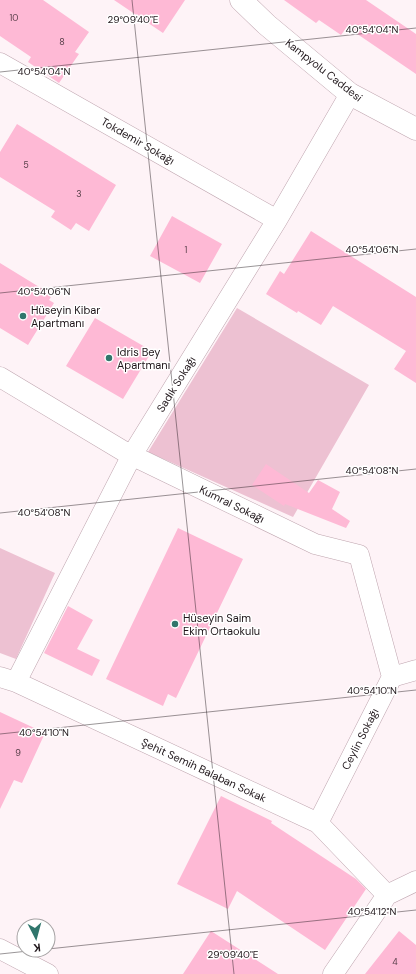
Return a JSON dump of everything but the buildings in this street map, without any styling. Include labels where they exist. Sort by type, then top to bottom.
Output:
[{"type":"street","name":"Kampyolu Caddesi","points":[[241,0],[267,25],[350,94],[416,129]]},
{"type":"street","name":"Tokdemir Sokağı","points":[[0,63],[277,220]]},
{"type":"street","name":"Sadık Sokağı","points":[[8,679],[132,456],[277,220],[350,94]]},
{"type":"street","name":"Kumral Sokağı","points":[[0,377],[132,456],[315,544],[359,555],[392,677]]},
{"type":"street","points":[[392,677],[416,670]]},
{"type":"street","name":"Ceylin Sokağı","points":[[318,823],[392,677]]},
{"type":"street","name":"Şehit Semih Balaban Sokak","points":[[8,679],[318,823],[387,895]]},
{"type":"street","points":[[333,974],[387,895],[416,881]]},
{"type":"street","points":[[0,949],[48,974]]},
{"type":"shaded area","points":[[237,308],[369,385],[293,517],[148,452]]},
{"type":"shaded area","points":[[0,548],[55,573],[16,659],[0,653]]},
{"type":"place","name":"Hüseyin Kibar Apartmanı","points":[[23,316]]},
{"type":"place","name":"Idris Bey Apartmanı","points":[[109,358]]},
{"type":"place","name":"Hüseyin Saim Ekim Ortaokulu","points":[[175,624]]}]
